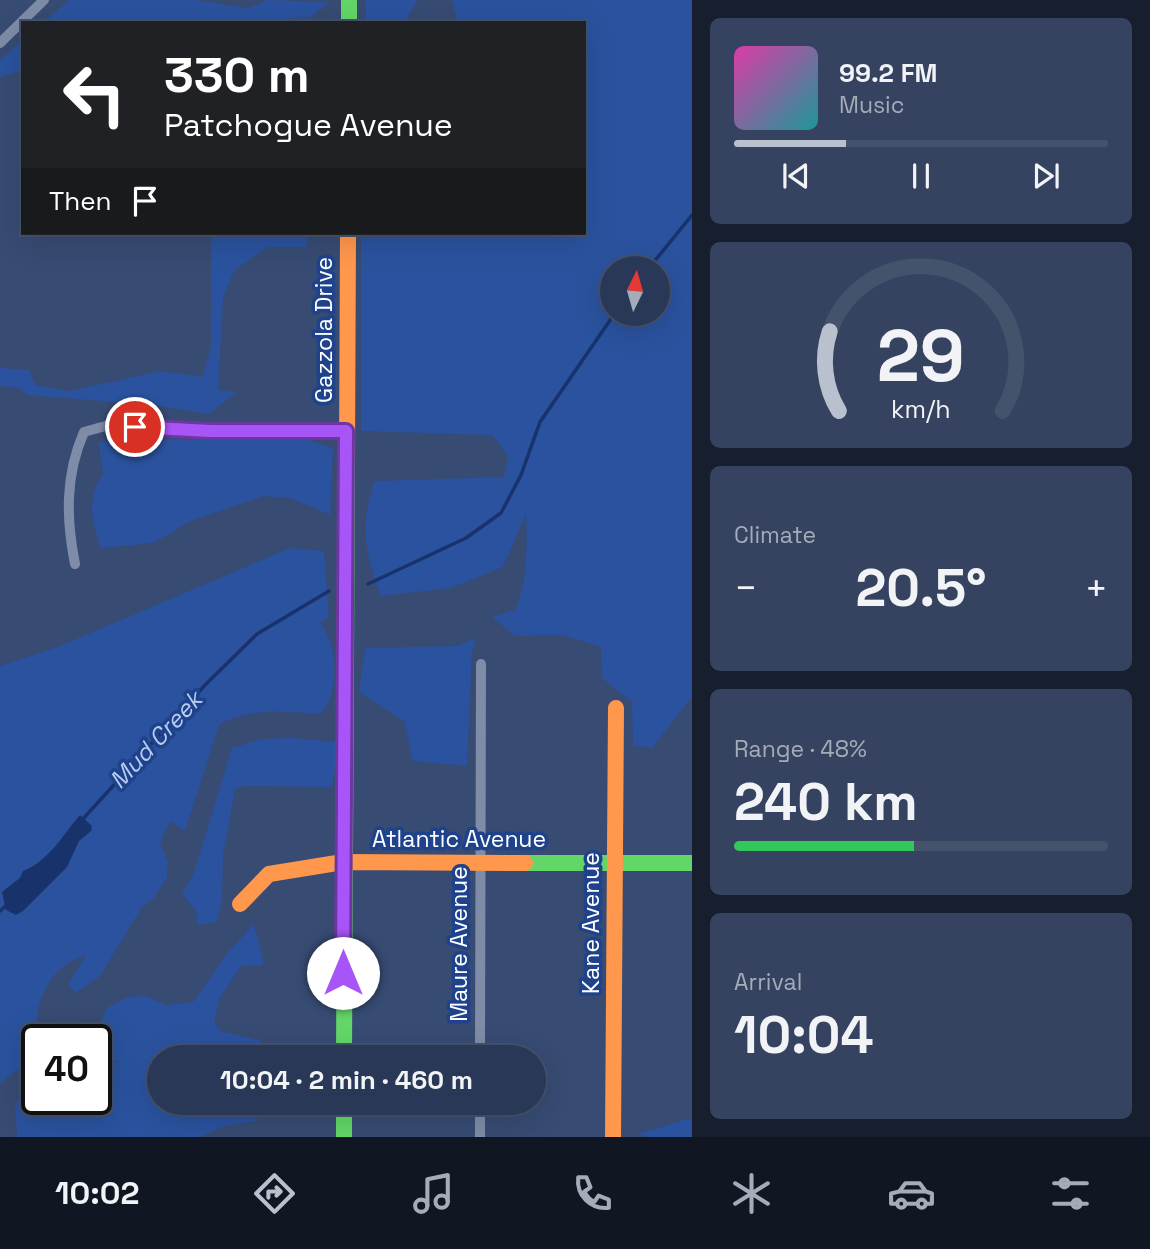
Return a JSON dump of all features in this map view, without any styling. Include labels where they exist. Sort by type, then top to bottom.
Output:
[{"type":"street","points":[[23,21],[44,0]]},
{"type":"street","points":[[349,0],[349,21]]},
{"type":"street","points":[[0,43],[21,22]]},
{"type":"street","name":"Gazzola Drive","points":[[344,1045],[348,235]]},
{"type":"street","points":[[75,564],[67,526],[68,500],[74,453],[84,432],[109,425],[210,431],[346,431]]},
{"type":"street","name":"Maure Avenue","points":[[480,1045],[481,664]]},
{"type":"street","name":"Kane Avenue","points":[[613,1137],[615,708]]},
{"type":"street","name":"Atlantic Avenue","points":[[240,904],[269,874],[343,862],[691,863]]},
{"type":"street","points":[[344,1115],[344,1137]]},
{"type":"street","points":[[480,1115],[480,1137]]},
{"type":"shaded area","points":[[69,0],[195,0],[248,8],[268,0],[329,2],[311,17],[280,21],[45,21]]},
{"type":"shaded area","points":[[366,0],[418,0],[405,21],[366,21]]},
{"type":"shaded area","points":[[452,0],[691,0],[691,698],[652,748],[633,746],[632,702],[602,678],[601,647],[563,635],[515,636],[492,617],[515,610],[519,599],[526,563],[526,514],[503,567],[451,588],[381,596],[371,567],[366,539],[367,511],[375,481],[504,477],[508,456],[492,435],[361,431],[361,235],[586,235],[586,21],[457,21]]},
{"type":"shaded area","points":[[21,42],[21,71],[0,77],[0,60]]},
{"type":"shaded area","points":[[211,235],[304,235],[307,238],[306,247],[267,247],[234,271],[223,298],[218,390],[237,392],[209,414],[153,405],[28,395],[16,387],[0,386],[0,368],[29,370],[35,385],[69,391],[161,371],[203,377],[211,345]]},
{"type":"shaded area","points":[[125,439],[310,440],[333,449],[330,515],[290,498],[263,496],[191,521],[153,543],[100,548],[92,510],[94,493],[103,474],[99,442]]},
{"type":"shaded area","points":[[290,548],[324,551],[329,618],[320,623],[331,644],[334,669],[334,682],[327,705],[321,714],[255,713],[219,725],[185,831],[170,821],[160,843],[168,862],[167,877],[154,898],[142,907],[100,976],[76,993],[68,984],[86,955],[56,973],[44,992],[37,1024],[21,1024],[21,1069],[0,1083],[0,666],[60,646]],"holes":[[[79,816],[91,831],[79,841],[67,867],[23,911],[6,910],[2,892],[20,878],[23,871],[47,855]]]},
{"type":"shaded area","points":[[476,638],[472,652],[467,766],[413,761],[404,721],[359,692],[365,648],[457,646]]},
{"type":"shaded area","points":[[292,738],[339,742],[332,787],[243,786],[235,789],[223,855],[222,901],[216,922],[197,925],[196,910],[182,895],[194,872],[232,748],[261,739]]},
{"type":"shaded area","points":[[80,815],[92,826],[91,831],[79,841],[67,867],[23,911],[16,915],[6,910],[2,892],[20,878],[23,871],[48,855]]},
{"type":"shaded area","points":[[254,924],[264,965],[241,966],[219,999],[214,1022],[221,1031],[262,1041],[262,1045],[147,1045],[147,1115],[258,1115],[256,1121],[227,1125],[199,1137],[17,1137],[15,1103],[21,1100],[21,1115],[112,1115],[112,1063],[120,1062],[112,1059],[112,1024],[100,1024],[107,1008],[127,997],[145,996],[167,1005],[193,1002],[229,951]]},
{"type":"shaded area","points":[[691,1118],[691,1137],[647,1137],[638,1134]]},
{"type":"waterway","name":"Mud Creek","points":[[659,256],[692,215]]},
{"type":"waterway","name":"Mud Creek","points":[[368,584],[466,538],[501,513],[521,475],[540,422],[606,326]]},
{"type":"waterway","name":"Mud Creek","points":[[81,821],[205,685],[257,634],[329,591]]},
{"type":"waterway","name":"Mud Creek","points":[[0,911],[9,903]]},
{"type":"traffic: fast","points":[[349,0],[349,21]]},
{"type":"traffic: fast","points":[[344,1045],[347,456]]},
{"type":"traffic: fast","points":[[525,863],[692,863]]},
{"type":"traffic: fast","points":[[344,1115],[344,1137]]},
{"type":"traffic: slow","points":[[347,456],[348,235]]},
{"type":"traffic: slow","points":[[613,1137],[616,708]]},
{"type":"traffic: slow","points":[[240,904],[269,874],[343,862],[525,863]]},
{"type":"route","points":[[135,427],[210,431],[346,431],[343,973]]}]
